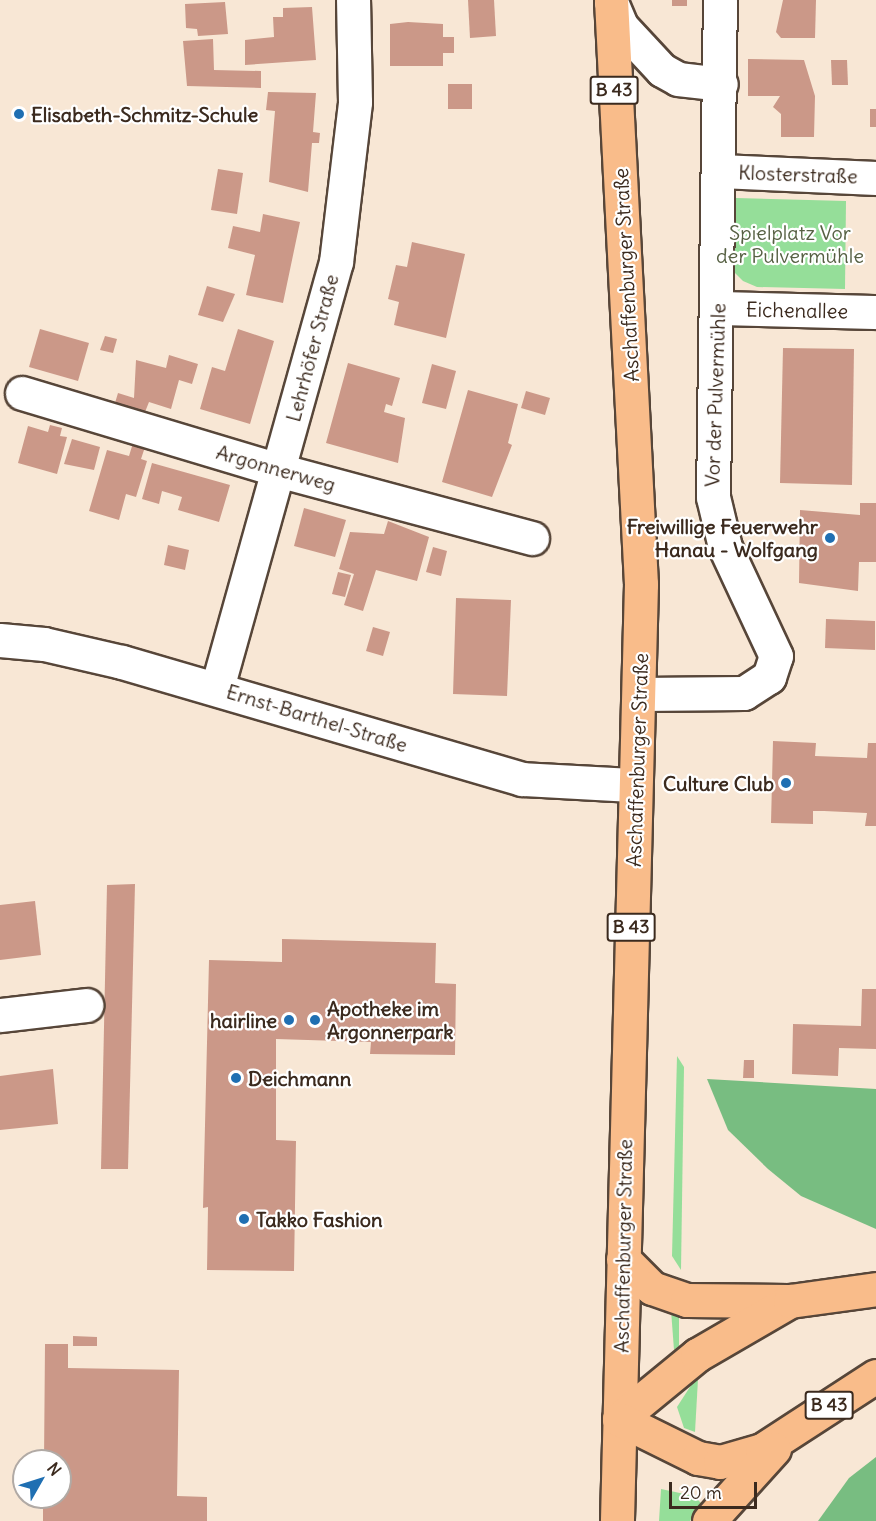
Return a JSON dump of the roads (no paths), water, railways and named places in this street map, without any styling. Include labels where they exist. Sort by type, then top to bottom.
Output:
[{"type":"main road","name":"Aschaffenburger Straße","points":[[611,1],[641,584],[640,694],[634,785],[617,1521]]},
{"type":"main road","points":[[623,1258],[652,1288],[687,1300],[790,1301],[876,1289]]},
{"type":"main road","points":[[619,1419],[697,1354],[790,1301]]},
{"type":"main road","name":"B 43","points":[[619,1419],[698,1458],[720,1462],[785,1437],[876,1376]]},
{"type":"main road","points":[[709,1521],[785,1437]]},
{"type":"street","name":"Lehrhöfer Straße","points":[[217,688],[336,262],[355,102],[353,0]]},
{"type":"street","name":"Vor der Pulvermühle","points":[[640,694],[744,693],[763,684],[774,666],[773,647],[725,547],[713,497],[720,171],[720,0]]},
{"type":"street","points":[[611,1],[621,26],[662,70],[678,79],[720,84]]},
{"type":"street","name":"Klosterstraße","points":[[720,171],[876,178]]},
{"type":"street","name":"Eichenallee","points":[[718,308],[876,312]]},
{"type":"street","name":"Argonnerweg","points":[[22,393],[278,470],[532,538]]},
{"type":"street","name":"Ernst-Barthel-Straße","points":[[0,640],[45,644],[217,688],[522,779],[634,785]]},
{"type":"street","points":[[0,1014],[86,1005]]},
{"type":"place","name":"Elisabeth-Schmitz-Schule","points":[[19,114]]},
{"type":"place","name":"Freiwillige Feuerwehr Hanau - Wolfgang","points":[[830,538]]},
{"type":"place","name":"Culture Club","points":[[786,783]]},
{"type":"place","name":"hairline","points":[[289,1020]]},
{"type":"place","name":"Apotheke im Argonnerpark","points":[[315,1020]]},
{"type":"place","name":"Deichmann","points":[[236,1078]]},
{"type":"place","name":"Takko Fashion","points":[[244,1219]]},
{"type":"park label","name":"Spielplatz Vor der Pulvermühle","points":[[790,244]]}]
